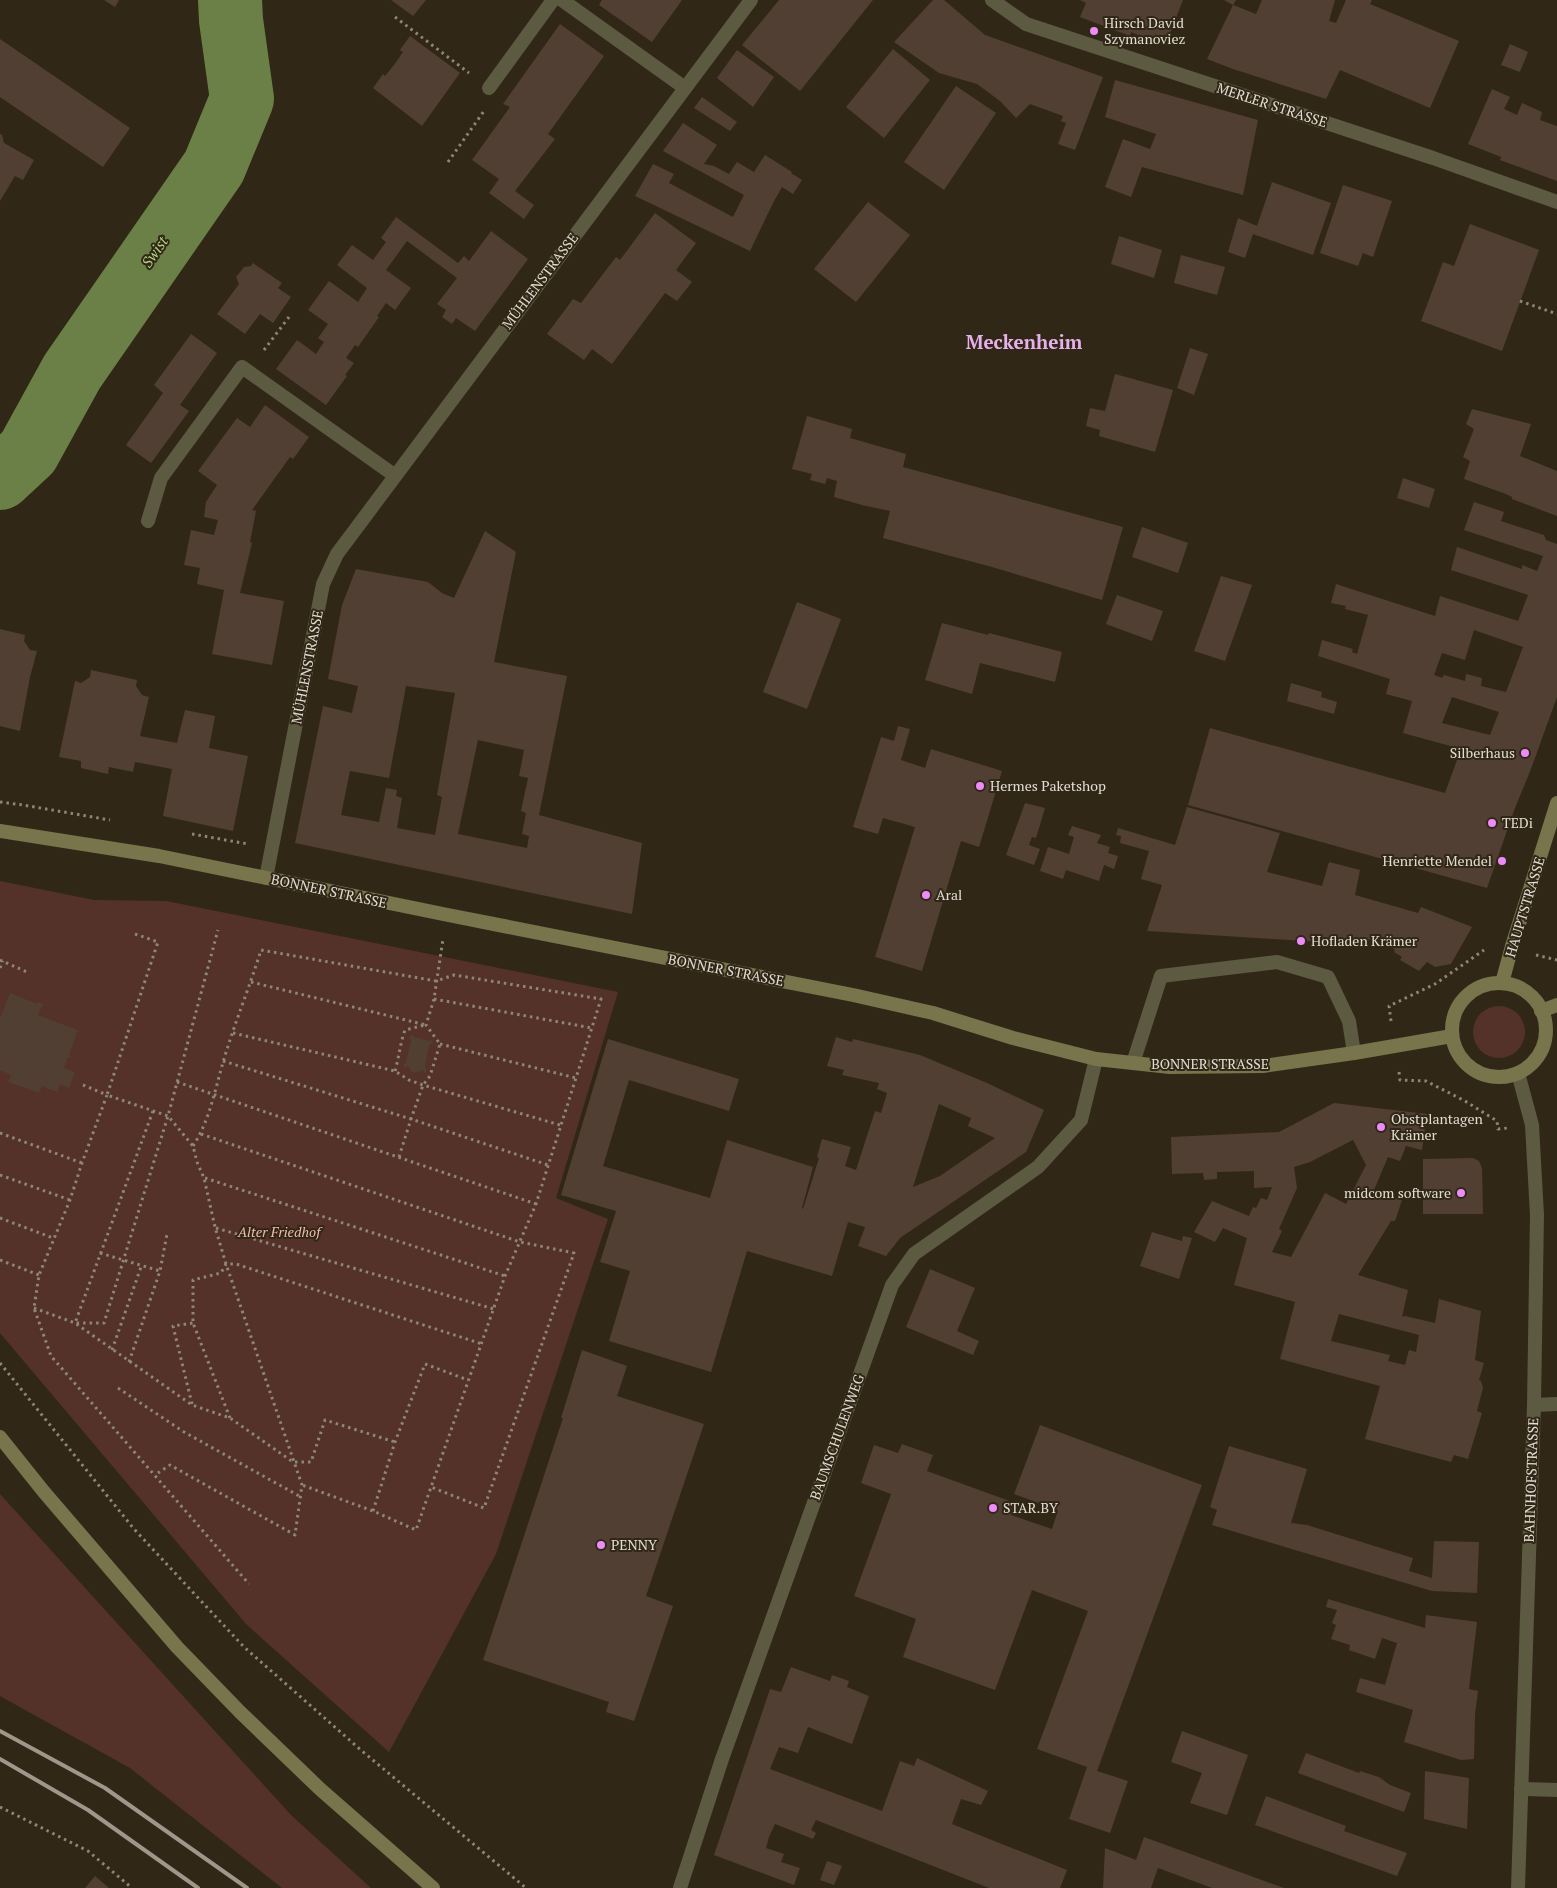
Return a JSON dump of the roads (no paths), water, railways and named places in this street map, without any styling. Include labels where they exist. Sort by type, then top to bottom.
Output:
[{"type":"main road","name":"HAUPTSTRASSE","points":[[1502,983],[1557,803]]},
{"type":"main road","name":"BONNER STRASSE","points":[[0,831],[159,856],[448,916],[853,995],[933,1013],[1013,1038],[1096,1059],[1170,1067],[1262,1066],[1394,1047],[1452,1036]]},
{"type":"main road","points":[[1502,983],[1515,986],[1526,992],[1541,1011],[1545,1021],[1544,1041],[1541,1050],[1530,1065],[1518,1073],[1503,1077],[1492,1077],[1474,1070],[1459,1055],[1452,1036],[1455,1012],[1469,993],[1480,987],[1502,983]]},
{"type":"main road","points":[[1541,1011],[1557,1004]]},
{"type":"main road","points":[[0,1437],[44,1492],[177,1648],[240,1712],[320,1788],[433,1888]]},
{"type":"street","points":[[489,88],[553,0]]},
{"type":"street","points":[[562,0],[686,88]]},
{"type":"street","name":"MÜHLENSTRASSE","points":[[266,878],[323,584],[337,554],[394,475],[751,0]]},
{"type":"street","name":"MERLER STRASSE","points":[[992,0],[1026,24],[1433,158],[1557,202]]},
{"type":"street","points":[[148,521],[161,478],[242,367],[394,475]]},
{"type":"street","points":[[1133,1063],[1161,976],[1277,962],[1328,978],[1349,1021],[1354,1053]]},
{"type":"street","name":"BAUMSCHULENWEG","points":[[680,1888],[722,1758],[892,1285],[914,1254],[1038,1167],[1081,1120],[1096,1059]]},
{"type":"street","name":"BAHNHOFSTRASSE","points":[[1518,1073],[1532,1125],[1537,1214],[1534,1405],[1518,1888]]},
{"type":"street","points":[[1534,1405],[1557,1404]]},
{"type":"street","points":[[1521,1789],[1557,1790]]},
{"type":"waterway","name":"Swist","points":[[0,478],[28,452],[72,372],[214,167],[242,99],[230,0]]},
{"type":"railway","points":[[0,1731],[105,1788],[247,1888]]},
{"type":"railway","points":[[0,1759],[88,1810],[198,1888]]},
{"type":"place","name":"Hirsch David Szymanoviez","points":[[1094,31]]},
{"type":"place","name":"Silberhaus","points":[[1525,753]]},
{"type":"place","name":"Hermes Paketshop","points":[[980,786]]},
{"type":"place","name":"TEDi","points":[[1492,823]]},
{"type":"place","name":"Henriette Mendel","points":[[1502,861]]},
{"type":"place","name":"Aral","points":[[926,895]]},
{"type":"place","name":"Hofladen Krämer","points":[[1301,941]]},
{"type":"place","name":"Obstplantagen Krämer","points":[[1381,1127]]},
{"type":"place","name":"midcom software","points":[[1461,1193]]},
{"type":"place","name":"STAR.BY","points":[[993,1508]]},
{"type":"place","name":"PENNY","points":[[601,1545]]},
{"type":"district","name":"Meckenheim","points":[[1024,342]]},
{"type":"park label","name":"Alter Friedhof","points":[[279,1232]]}]
